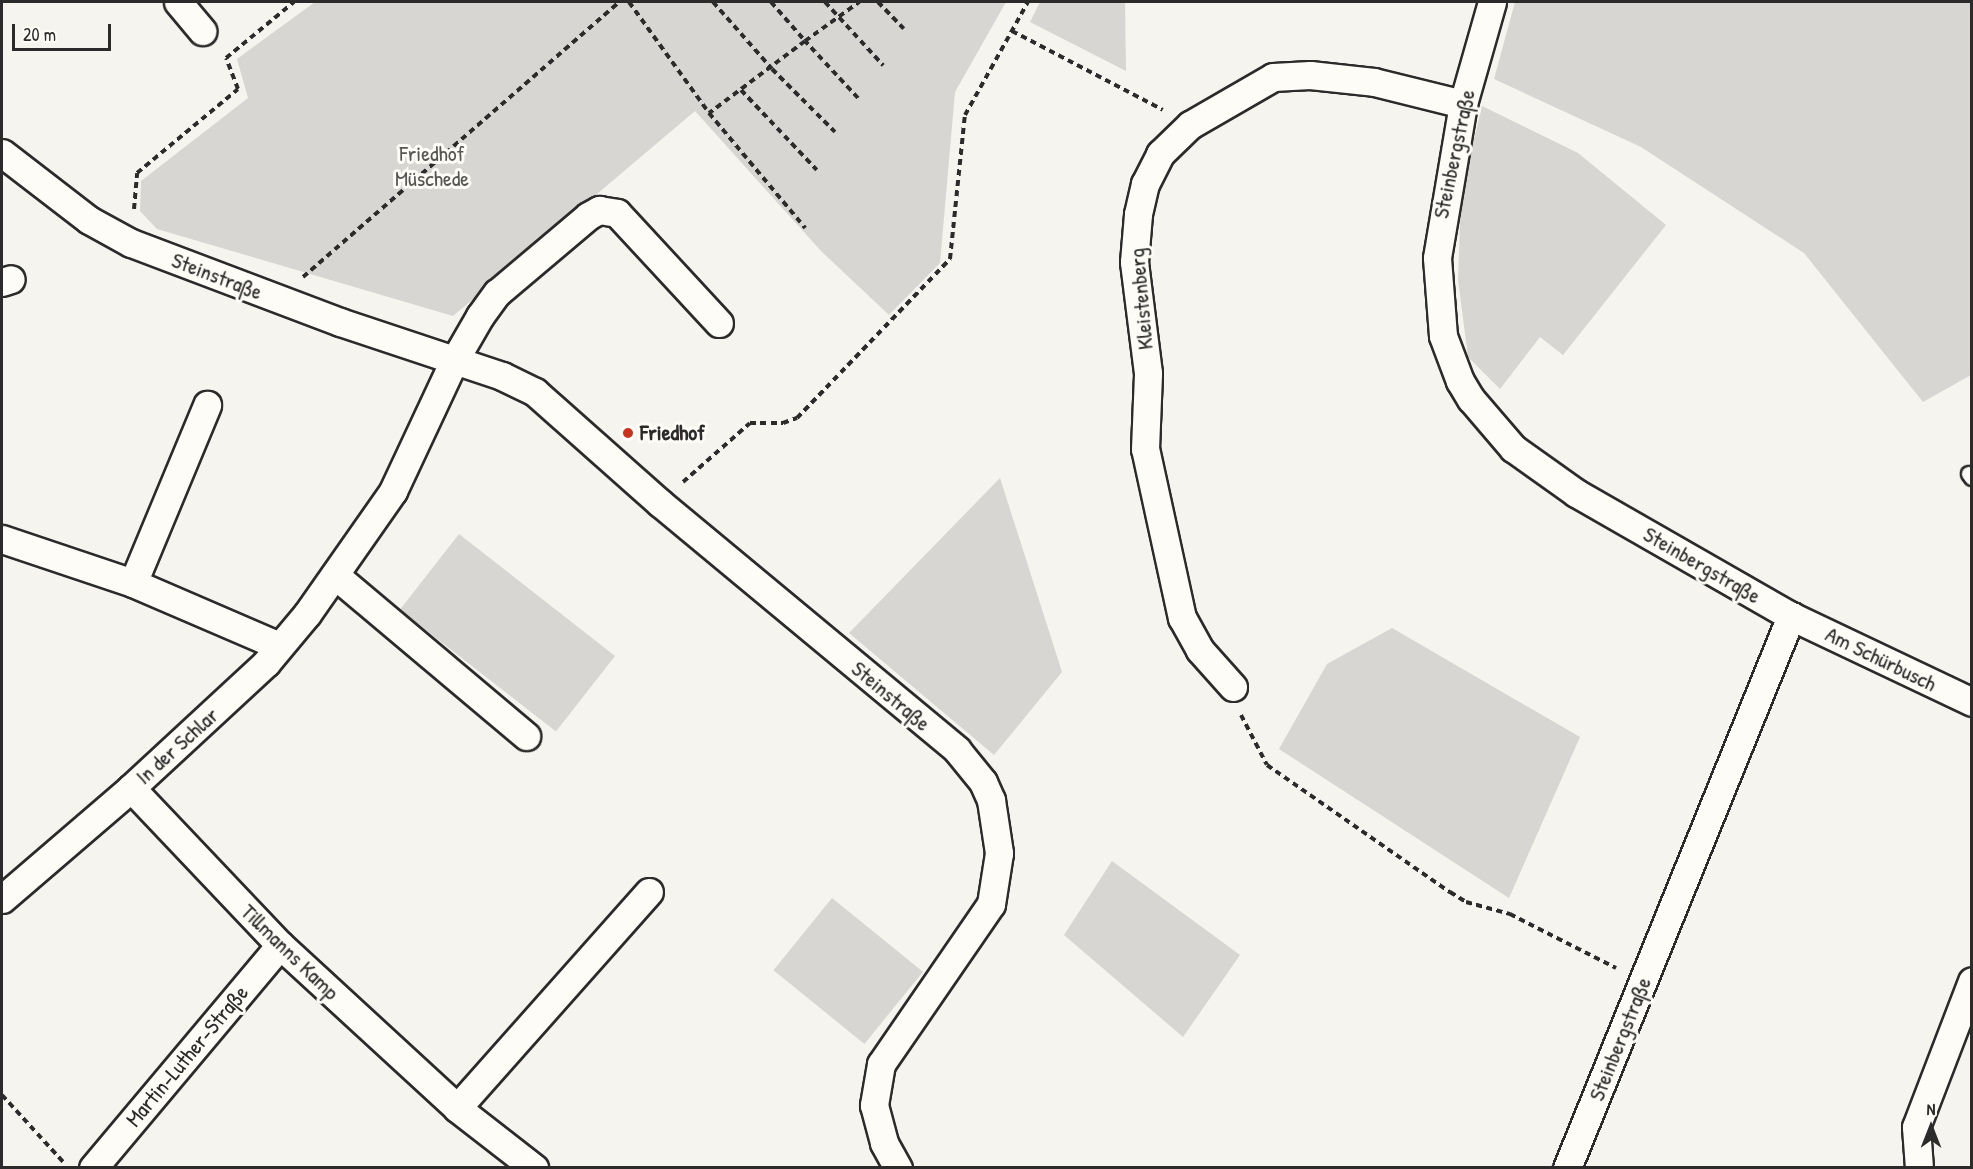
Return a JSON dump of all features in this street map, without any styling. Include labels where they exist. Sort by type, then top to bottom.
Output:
[{"type":"street","points":[[178,2],[202,31]]},
{"type":"street","name":"Steinbergstraße","points":[[1492,2],[1463,104],[1440,223],[1437,289],[1451,360],[1471,399],[1513,448],[1552,477],[1791,616],[1567,1167]]},
{"type":"street","name":"Kleistenberg","points":[[1233,687],[1200,650],[1182,618],[1143,437],[1148,385],[1134,262],[1138,214],[1145,184],[1160,154],[1190,125],[1264,80],[1289,75],[1374,82],[1463,104]]},
{"type":"street","name":"Steinstraße","points":[[2,153],[89,220],[131,243],[277,299],[502,376],[536,392],[660,503],[957,750],[983,782],[991,800],[999,853],[992,904],[881,1064],[874,1105],[884,1143],[898,1167]]},
{"type":"street","points":[[454,361],[497,293],[599,210],[617,213],[719,323]]},
{"type":"street","name":"In der Schlar","points":[[2,899],[250,681],[335,575],[393,491],[454,361]]},
{"type":"street","points":[[134,583],[207,405]]},
{"type":"street","points":[[2,539],[134,583],[279,646]]},
{"type":"street","points":[[335,575],[526,736]]},
{"type":"street","name":"Am Schürbusch","points":[[1791,616],[1971,702]]},
{"type":"street","name":"Tillmanns Kamp","points":[[131,788],[280,945],[457,1108],[534,1167]]},
{"type":"street","points":[[457,1108],[649,892]]},
{"type":"street","name":"Martin-Luther-Straße","points":[[93,1167],[280,945]]},
{"type":"street","points":[[1918,1167],[1916,1127],[1971,981]]},
{"type":"path","points":[[131,243],[136,173],[238,89],[226,58],[294,2]]},
{"type":"path","points":[[277,299],[618,2]]},
{"type":"path","points":[[629,2],[709,113],[805,228]]},
{"type":"path","points":[[713,2],[772,69],[835,132]]},
{"type":"path","points":[[771,2],[858,98]]},
{"type":"path","points":[[825,2],[883,65]]},
{"type":"path","points":[[709,113],[772,69],[805,41],[859,2]]},
{"type":"path","points":[[879,2],[904,29]]},
{"type":"path","points":[[660,503],[750,423],[783,423],[797,418],[950,259],[963,122],[1028,2]]},
{"type":"path","points":[[1012,31],[1190,125]]},
{"type":"path","points":[[741,90],[816,170]]},
{"type":"path","points":[[1233,687],[1246,732],[1258,754],[1278,774],[1459,898],[1510,914],[1644,981]]},
{"type":"path","points":[[2,1095],[68,1167]]},
{"type":"green space","name":"Friedhof Müschede","points":[[315,2],[1006,2],[955,92],[940,263],[889,315],[821,251],[695,111],[453,316],[157,229],[140,211],[141,181],[248,98],[237,59]]},
{"type":"green space","points":[[1040,2],[1125,2],[1126,71],[1030,22]]},
{"type":"green space","points":[[1515,2],[1971,2],[1971,375],[1923,402],[1804,253],[1641,147],[1494,79]]},
{"type":"green space","points":[[1482,106],[1578,153],[1666,225],[1563,355],[1540,337],[1500,389],[1468,357],[1458,280],[1461,195]]},
{"type":"green space","points":[[1000,478],[1062,672],[994,755],[849,633]]},
{"type":"green space","points":[[459,534],[615,656],[556,732],[400,610]]},
{"type":"green space","points":[[1392,628],[1580,737],[1509,898],[1279,749],[1327,664]]},
{"type":"green space","points":[[1112,861],[1240,955],[1183,1037],[1064,935]]},
{"type":"green space","points":[[832,898],[923,972],[864,1044],[773,970]]},
{"type":"place","name":"Friedhof","points":[[628,433]]}]
